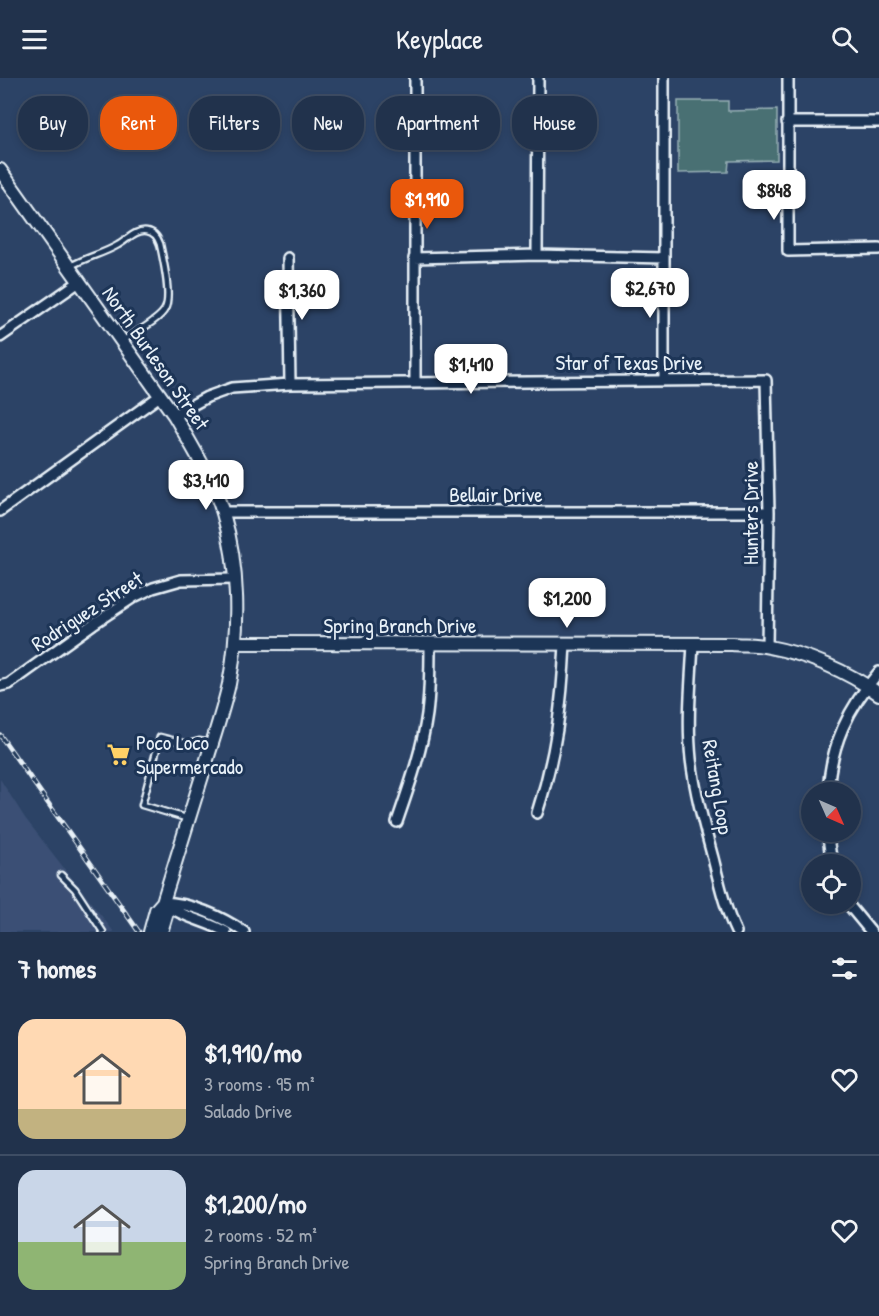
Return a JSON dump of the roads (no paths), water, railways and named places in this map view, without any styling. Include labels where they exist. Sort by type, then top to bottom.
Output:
[{"type":"street","points":[[415,78],[415,382]]},
{"type":"street","points":[[537,255],[538,78]]},
{"type":"street","points":[[663,78],[664,380]]},
{"type":"street","points":[[788,78],[788,251],[879,249]]},
{"type":"street","points":[[787,122],[879,122]]},
{"type":"street","name":"North Burleson Street","points":[[0,170],[174,415],[195,449],[222,512],[235,579],[235,643],[229,684],[163,902],[156,910],[150,932]]},
{"type":"street","points":[[414,258],[537,255],[664,258]]},
{"type":"street","points":[[288,258],[290,384]]},
{"type":"street","points":[[0,337],[79,282]]},
{"type":"street","name":"Star of Texas Drive","points":[[174,415],[207,397],[232,388],[290,384],[766,380]]},
{"type":"street","name":"Hunters Drive","points":[[766,380],[769,512],[767,646]]},
{"type":"street","points":[[0,511],[161,395]]},
{"type":"street","name":"Bellair Drive","points":[[222,512],[769,512]]},
{"type":"street","name":"Rodriguez Street","points":[[1,686],[9,684],[134,597],[153,588],[181,580],[235,579]]},
{"type":"street","name":"Spring Branch Drive","points":[[235,643],[767,646],[835,668],[879,694]]},
{"type":"street","points":[[537,813],[559,725],[565,644]]},
{"type":"street","name":"Reitang Loop","points":[[693,644],[691,758],[698,802],[716,873],[730,921],[736,932]]},
{"type":"street","points":[[397,822],[417,762],[427,715],[430,645]]},
{"type":"street","points":[[829,782],[830,768],[843,725],[852,707],[879,672]]},
{"type":"street","points":[[163,902],[173,910],[226,932]]},
{"type":"street","points":[[163,902],[176,903],[220,918],[244,932]]},
{"type":"street","name":"North Burleson Street","points":[[161,932],[167,912],[163,902]]},
{"type":"street","points":[[856,914],[868,931]]},
{"type":"lane","points":[[69,267],[86,257],[119,245],[136,233],[148,231],[157,236],[168,298],[165,310],[122,342]]},
{"type":"lane","points":[[189,819],[142,805],[160,737],[188,744],[199,741],[212,743]]},
{"type":"lane","points":[[61,875],[75,889],[103,932]]},
{"type":"railway","points":[[0,735],[139,932]]},
{"type":"place","name":"Poco Loco Supermercado","points":[[118,754]]}]
